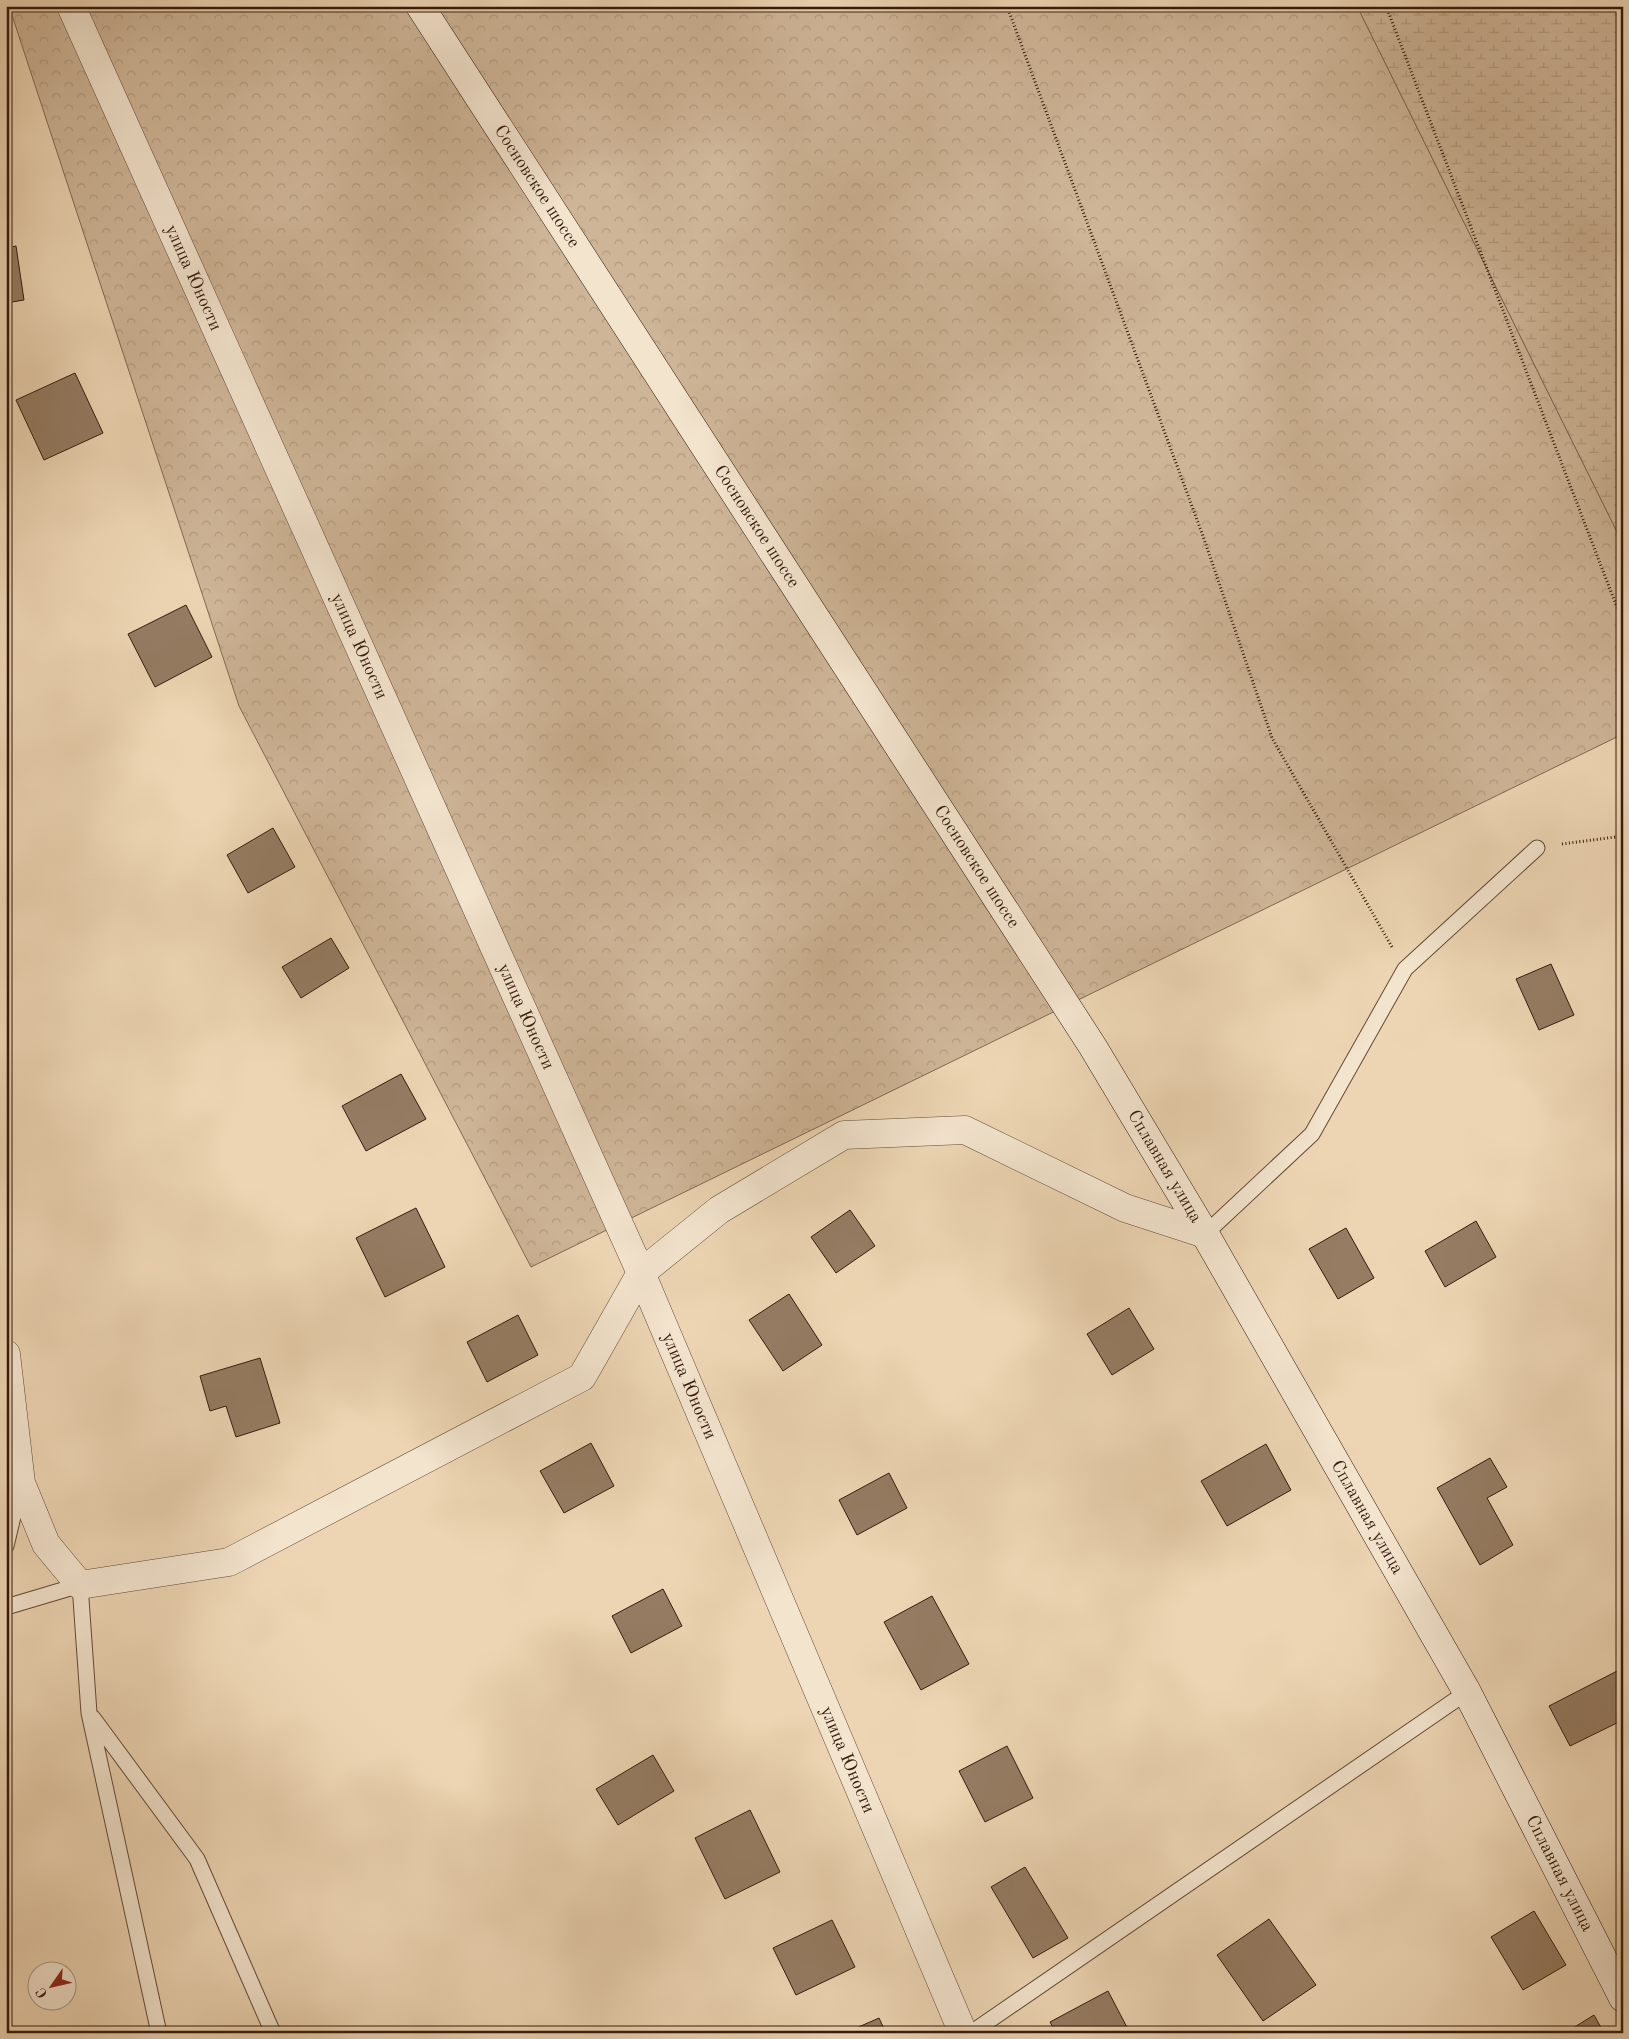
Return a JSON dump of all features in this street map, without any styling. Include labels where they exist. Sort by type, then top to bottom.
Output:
[{"type":"street","name":"улица Юности","points":[[71,6],[641,1273],[963,2033]]},
{"type":"street","name":"Сосновское шоссе","points":[[420,6],[1093,1047]]},
{"type":"street","name":"Сплавная улица","points":[[1093,1047],[1205,1234],[1467,1692],[1623,1998]]},
{"type":"street","points":[[6,1354],[21,1483],[46,1544],[80,1585],[228,1562],[582,1377],[641,1273],[719,1210],[844,1135],[965,1130],[1125,1208],[1205,1234]]},
{"type":"lane","points":[[1205,1234],[1312,1134],[1405,969],[1537,848]]},
{"type":"lane","points":[[6,1546],[21,1483]]},
{"type":"lane","points":[[6,1607],[80,1585],[89,1713],[159,2033]]},
{"type":"lane","points":[[971,2033],[1467,1692]]},
{"type":"lane","points":[[89,1713],[197,1859],[273,2033]]},
{"type":"path","points":[[1007,6],[1203,536],[1272,738],[1405,969]]},
{"type":"path","points":[[1386,6],[1623,623]]},
{"type":"path","points":[[1537,848],[1623,836]]},
{"type":"green space","points":[[9,6],[1357,6],[1623,544],[1623,734],[531,1267],[239,706]]},
{"type":"green space","points":[[1357,6],[1623,6],[1623,544]]},
{"type":"building","points":[[16,246],[24,300],[6,303],[6,248]]},
{"type":"building","points":[[75,373],[103,433],[44,460],[16,400]]},
{"type":"building","points":[[186,605],[212,657],[155,687],[128,634]]},
{"type":"building","points":[[273,828],[295,867],[248,893],[227,855]]},
{"type":"building","points":[[331,938],[349,968],[301,998],[282,967]]},
{"type":"building","points":[[1551,964],[1574,1015],[1539,1030],[1516,979]]},
{"type":"building","points":[[401,1074],[426,1119],[366,1151],[342,1106]]},
{"type":"building","points":[[416,1208],[445,1267],[385,1297],[356,1238]]},
{"type":"building","points":[[850,1210],[875,1246],[836,1273],[811,1237]]},
{"type":"building","points":[[1476,1221],[1496,1257],[1445,1287],[1425,1251]]},
{"type":"building","points":[[1346,1228],[1374,1278],[1338,1299],[1309,1249]]},
{"type":"building","points":[[789,1294],[822,1345],[783,1371],[749,1320]]},
{"type":"building","points":[[1129,1308],[1154,1349],[1112,1375],[1087,1334]]},
{"type":"building","points":[[518,1315],[538,1355],[487,1382],[467,1342]]},
{"type":"building","points":[[260,1358],[280,1423],[236,1437],[226,1406],[210,1411],[200,1376]]},
{"type":"building","points":[[591,1443],[614,1486],[564,1513],[540,1471]]},
{"type":"building","points":[[1266,1444],[1291,1490],[1227,1526],[1201,1481]]},
{"type":"building","points":[[1490,1458],[1507,1487],[1487,1498],[1513,1545],[1480,1565],[1437,1488]]},
{"type":"building","points":[[889,1473],[907,1508],[857,1535],[839,1500]]},
{"type":"building","points":[[663,1589],[682,1626],[631,1653],[612,1616]]},
{"type":"building","points":[[932,1596],[969,1664],[921,1690],[884,1622]]},
{"type":"building","points":[[1623,1668],[1623,1720],[1570,1746],[1549,1706]]},
{"type":"building","points":[[1007,1746],[1033,1798],[985,1822],[959,1771]]},
{"type":"building","points":[[653,1755],[674,1791],[618,1825],[596,1789]]},
{"type":"building","points":[[750,1810],[780,1872],[725,1899],[695,1838]]},
{"type":"building","points":[[1025,1867],[1068,1938],[1033,1958],[991,1887]]},
{"type":"building","points":[[1534,1911],[1566,1965],[1523,1990],[1491,1937]]},
{"type":"building","points":[[1269,1919],[1316,1985],[1263,2021],[1217,1955]]},
{"type":"building","points":[[832,1920],[855,1967],[796,1995],[773,1948]]},
{"type":"building","points":[[1108,1991],[1130,2033],[1056,2033],[1050,2022]]},
{"type":"building","points":[[1594,2015],[1604,2033],[1565,2033]]},
{"type":"building","points":[[879,2018],[886,2033],[845,2033]]}]
